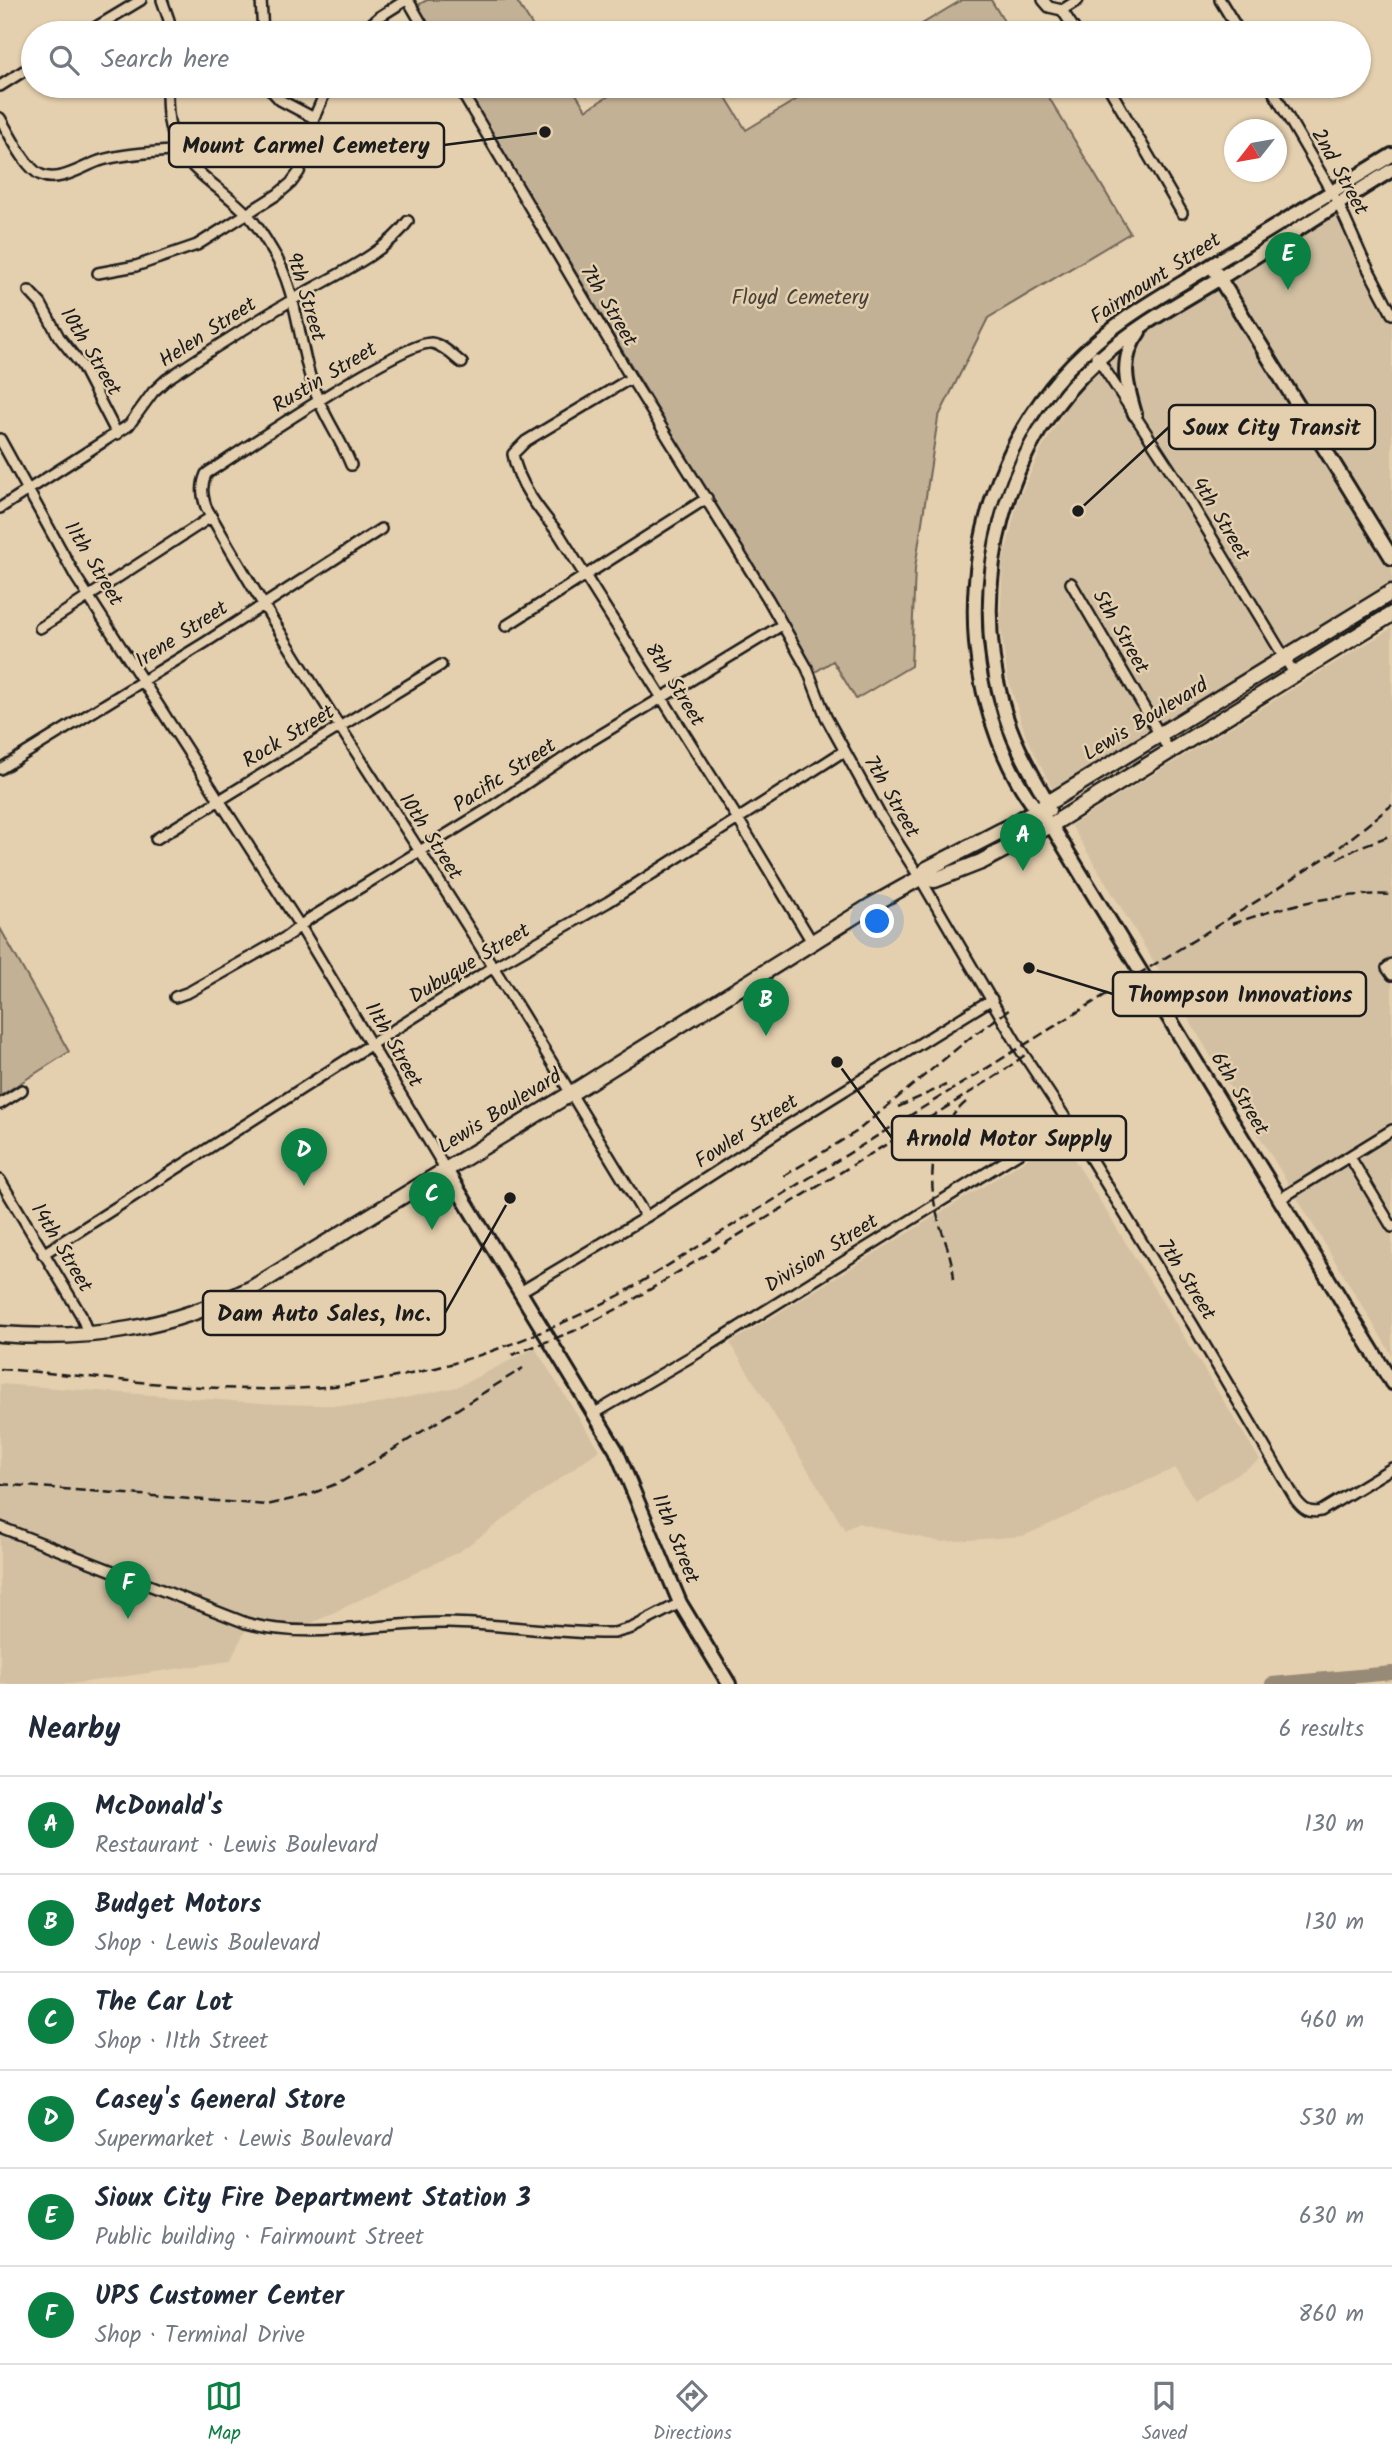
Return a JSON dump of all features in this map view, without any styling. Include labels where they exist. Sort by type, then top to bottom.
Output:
[{"type":"main road","name":"Fairmount Street","points":[[1042,807],[1002,704],[990,632],[990,576],[1001,519],[1020,465],[1061,399],[1098,359],[1143,325],[1220,278],[1392,155]]},
{"type":"main road","name":"Fairmount Street","points":[[1042,807],[1005,754],[989,712],[977,653],[974,605],[976,567],[994,491],[1016,440],[1049,389],[1088,348],[1142,307],[1335,197],[1392,170]]},
{"type":"main road","points":[[1212,265],[1392,558]]},
{"type":"main road","points":[[1135,414],[1125,365],[1128,351],[1143,325]]},
{"type":"main road","name":"Lewis Boulevard","points":[[0,1334],[34,1337],[89,1336],[162,1324],[223,1303],[253,1289],[812,942],[920,878],[926,869],[1012,825],[1392,592]]},
{"type":"main road","name":"Lewis Boulevard","points":[[920,878],[935,880],[981,862],[1052,825],[1392,614]]},
{"type":"main road","name":"6th Street","points":[[1042,807],[1392,1383]]},
{"type":"main road","name":"11th Street","points":[[446,1170],[594,1413],[631,1484],[680,1603],[729,1684]]},
{"type":"street","points":[[106,21],[141,0]]},
{"type":"street","points":[[162,0],[169,21]]},
{"type":"street","points":[[261,0],[262,21]]},
{"type":"street","points":[[374,21],[407,0],[420,21]]},
{"type":"street","points":[[1043,0],[1049,7],[1062,10],[1069,21]]},
{"type":"street","points":[[1062,10],[1077,0]]},
{"type":"street","points":[[1220,0],[1233,21]]},
{"type":"street","points":[[0,86],[21,73]]},
{"type":"street","name":"9th Street","points":[[168,98],[173,138],[190,165],[247,214],[274,253],[286,279],[310,380],[318,402],[343,445],[351,465]]},
{"type":"street","points":[[278,98],[314,118]]},
{"type":"street","points":[[98,273],[136,266],[197,245],[291,183],[304,158],[314,118],[323,98]]},
{"type":"street","name":"7th Street","points":[[465,98],[807,668],[826,717],[880,815],[1020,1049],[1196,1329],[1300,1506],[1313,1513],[1327,1509],[1392,1468]]},
{"type":"street","points":[[1115,98],[1182,213]]},
{"type":"street","name":"2nd Street","points":[[1277,98],[1335,197],[1392,314]]},
{"type":"street","points":[[0,118],[34,171],[43,176],[53,177],[114,157],[180,150]]},
{"type":"street","name":"Helen Street","points":[[0,508],[117,434],[135,419],[153,392],[167,379],[291,301],[384,248],[408,221]]},
{"type":"street","name":"10th Street","points":[[29,292],[41,304],[60,337],[82,366],[117,434]]},
{"type":"street","name":"Rustin Street","points":[[210,472],[318,402],[384,363],[424,344],[439,345],[462,363]]},
{"type":"street","name":"4th Street","points":[[1088,348],[1135,414],[1295,676]]},
{"type":"street","name":"8th Street","points":[[631,378],[526,441],[513,454],[515,466],[524,485],[585,576],[812,942]]},
{"type":"street","name":"11th Street","points":[[0,439],[76,577],[300,926],[446,1170]]},
{"type":"street","name":"10th Street","points":[[210,472],[202,483],[202,495],[211,517],[339,727],[646,1217]]},
{"type":"street","points":[[506,626],[706,498]]},
{"type":"street","points":[[40,628],[211,517]]},
{"type":"street","name":"Irene Street","points":[[0,769],[381,529]]},
{"type":"street","name":"5th Street","points":[[1071,583],[1170,752]]},
{"type":"street","name":"Pacific Street","points":[[175,997],[189,992],[300,926],[579,748],[782,625]]},
{"type":"street","name":"Rock Street","points":[[156,839],[441,665]]},
{"type":"street","name":"Dubuque Street","points":[[43,1254],[492,968],[586,915],[844,751]]},
{"type":"street","points":[[1392,964],[1387,968],[1392,975]]},
{"type":"street","name":"Fowler Street","points":[[520,1292],[646,1217],[992,999]]},
{"type":"street","points":[[0,1104],[22,1090]]},
{"type":"street","name":"Division Street","points":[[594,1413],[699,1352],[1068,1122]]},
{"type":"street","points":[[1280,1199],[1392,1130]]},
{"type":"street","points":[[1350,1157],[1392,1227]]},
{"type":"street","name":"14th Street","points":[[0,1180],[80,1315],[89,1336]]},
{"type":"street","points":[[0,1527],[246,1623],[278,1630],[363,1629],[449,1623],[614,1633],[632,1628],[680,1603]]},
{"type":"shaded area","points":[[1346,204],[1379,281],[1392,303],[1392,582],[1053,790],[1026,737],[1007,675],[1000,621],[1003,562],[1018,500],[1040,452],[1070,401],[1113,352]]},
{"type":"shaded area","points":[[1392,628],[1392,1355],[1071,825]]},
{"type":"shaded area","points":[[1061,1138],[1260,1460],[1195,1500],[1175,1468],[1023,1536],[941,1542],[857,1523],[845,1530],[730,1343]]},
{"type":"shaded area","points":[[535,1348],[599,1450],[460,1551],[308,1625],[250,1621],[230,1661],[72,1684],[0,1684],[0,1384],[275,1404],[366,1406],[457,1387]]},
{"type":"green space","points":[[427,0],[516,0],[529,21],[425,21],[416,6]]},
{"type":"green space","points":[[962,0],[991,0],[1004,21],[927,21]]},
{"type":"green space","name":"Floyd Cemetery","points":[[471,98],[578,98],[586,110],[606,98],[726,98],[746,130],[799,98],[1049,98],[1130,233],[988,318],[938,418],[915,568],[911,666],[856,699],[833,661],[815,672]]},
{"type":"green space","points":[[0,928],[69,1052],[0,1096]]},
{"type":"waterway","points":[[1272,1684],[1392,1673]]},
{"type":"railway","points":[[0,1369],[215,1388],[301,1388],[344,1385],[417,1373],[521,1340],[620,1295],[1278,888],[1331,854],[1392,805]]},
{"type":"railway","points":[[1337,859],[1392,835]]},
{"type":"railway","points":[[1232,924],[1271,911],[1331,898],[1392,895]]},
{"type":"railway","points":[[784,1176],[856,1132],[971,1037],[1010,1009]]},
{"type":"railway","points":[[512,1355],[574,1331],[623,1306],[926,1120],[1025,1055]]},
{"type":"railway","points":[[898,1107],[946,1085]]},
{"type":"railway","points":[[954,1279],[935,1206],[932,1177],[941,1136],[947,1123],[966,1102]]},
{"type":"railway","points":[[0,1484],[267,1505],[309,1495],[343,1481],[523,1368]]},
{"type":"place","name":"Mount Carmel Cemetery","points":[[545,132]]},
{"type":"place","name":"Sioux City Fire Department Station 3","points":[[1288,290]]},
{"type":"place","name":"Soux City Transit","points":[[1078,511]]},
{"type":"place","name":"McDonald's","points":[[1023,871]]},
{"type":"place","name":"Thompson Innovations","points":[[1029,968]]},
{"type":"place","name":"Budget Motors","points":[[766,1036]]},
{"type":"place","name":"Arnold Motor Supply","points":[[837,1062]]},
{"type":"place","name":"Casey's General Store","points":[[304,1186]]},
{"type":"place","name":"Dam Auto Sales, Inc.","points":[[510,1198]]},
{"type":"place","name":"The Car Lot","points":[[432,1230]]},
{"type":"place","name":"UPS Customer Center","points":[[128,1619]]}]
